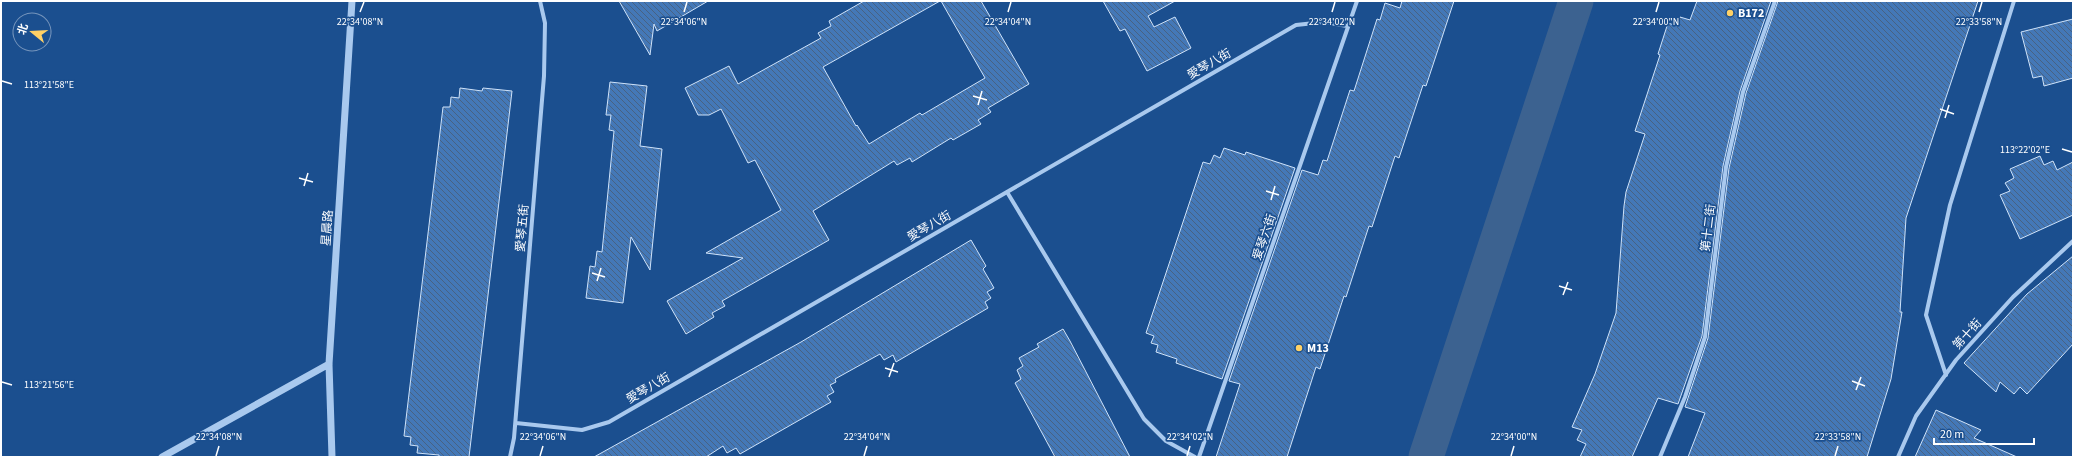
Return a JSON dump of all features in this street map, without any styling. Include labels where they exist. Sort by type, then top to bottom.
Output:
[{"type":"street","name":"星晨路","points":[[332,457],[329,364],[352,1]]},
{"type":"street","name":"愛琴五街","points":[[510,457],[516,423],[544,76],[545,23],[540,1]]},
{"type":"street","name":"爱琴六街","points":[[1199,457],[1347,26],[1357,1]]},
{"type":"street","name":"第十二街","points":[[1660,457],[1685,397],[1705,337],[1726,167],[1743,92],[1775,1]]},
{"type":"street","points":[[1946,375],[1926,315],[1950,205],[2014,1]]},
{"type":"street","name":"愛琴八街","points":[[516,423],[582,430],[609,422],[1296,25],[1324,22],[1347,26]]},
{"type":"street","points":[[1007,192],[1144,419],[1166,441],[1195,457]]},
{"type":"street","name":"第十街","points":[[1898,457],[1916,416],[1946,375],[2013,297],[2073,241]]},
{"type":"street","points":[[162,457],[329,364]]},
{"type":"building","points":[[619,1],[708,1],[657,31],[654,24],[650,55]]},
{"type":"building","points":[[864,1],[940,1],[823,67],[856,126],[857,125],[869,144],[920,113],[922,115],[985,78],[941,1],[981,1],[1029,84],[988,108],[991,112],[978,120],[981,124],[953,140],[951,138],[912,162],[910,158],[897,165],[894,161],[813,211],[829,240],[722,301],[725,306],[712,313],[714,317],[686,334],[667,301],[743,258],[706,253],[781,210],[755,160],[748,163],[721,109],[709,115],[698,115],[685,88],[729,66],[738,84],[821,38],[818,33],[831,26],[829,21]]},
{"type":"building","points":[[1103,1],[1175,1],[1148,16],[1154,27],[1175,17],[1191,48],[1147,71],[1125,29],[1120,31]]},
{"type":"building","points":[[1402,1],[1454,1],[1426,86],[1423,85],[1399,158],[1395,156],[1372,227],[1369,226],[1346,297],[1344,296],[1320,369],[1316,367],[1287,457],[1216,457],[1240,384],[1229,381],[1302,170],[1318,175],[1323,160],[1327,161],[1350,90],[1354,91],[1377,19],[1380,20],[1385,3],[1400,8]]},
{"type":"building","points":[[1697,1],[1771,1],[1740,91],[1723,166],[1702,336],[1678,404],[1658,398],[1632,457],[1580,457],[1586,444],[1577,440],[1582,430],[1572,427],[1595,374],[1616,313],[1626,192],[1645,134],[1635,131],[1660,55],[1658,54],[1668,23],[1677,26],[1680,17],[1690,20]]},
{"type":"building","points":[[1778,1],[1978,1],[1906,218],[1900,312],[1902,312],[1891,379],[1867,457],[1688,457],[1705,413],[1685,407],[1708,338],[1729,168],[1746,93]]},
{"type":"building","points":[[2073,19],[2073,78],[2044,86],[2042,76],[2033,78],[2021,32]]},
{"type":"building","points":[[610,82],[647,86],[640,146],[662,149],[650,270],[631,237],[623,303],[586,298],[590,266],[595,267],[597,251],[602,252],[614,131],[609,130],[611,115],[606,115]]},
{"type":"building","points":[[460,88],[482,91],[483,88],[512,91],[469,457],[439,457],[439,455],[417,453],[418,446],[410,445],[411,437],[404,436],[443,107],[450,107],[451,97],[459,98]]},
{"type":"building","points":[[1224,148],[1245,155],[1246,152],[1295,168],[1222,379],[1176,363],[1177,359],[1156,352],[1158,345],[1151,343],[1154,336],[1146,333],[1203,162],[1210,164],[1214,155],[1220,158]]},
{"type":"building","points":[[2040,156],[2044,165],[2053,161],[2057,170],[2073,162],[2073,215],[2020,239],[2000,195],[2010,191],[2005,183],[2014,178],[2010,169]]},
{"type":"building","points":[[971,240],[986,266],[983,269],[994,288],[987,292],[991,298],[985,302],[988,308],[896,362],[893,355],[884,360],[880,354],[835,379],[836,382],[830,385],[834,392],[827,396],[831,402],[740,454],[736,448],[727,453],[723,446],[706,457],[594,457],[801,342]]},
{"type":"building","points":[[2073,256],[2073,344],[2027,394],[2020,387],[2014,394],[2000,382],[1996,392],[1964,363],[2027,294]]},
{"type":"building","points":[[1063,329],[1130,457],[1055,457],[1015,383],[1021,379],[1017,370],[1023,366],[1019,358],[1039,347],[1037,344]]},
{"type":"building","points":[[1936,410],[1981,430],[1974,438],[2017,457],[1915,457]]},
{"type":"waterway","points":[[1426,457],[1576,1]]},
{"type":"place","name":"B172","points":[[1730,13]]},
{"type":"place","name":"M13","points":[[1299,348]]}]
